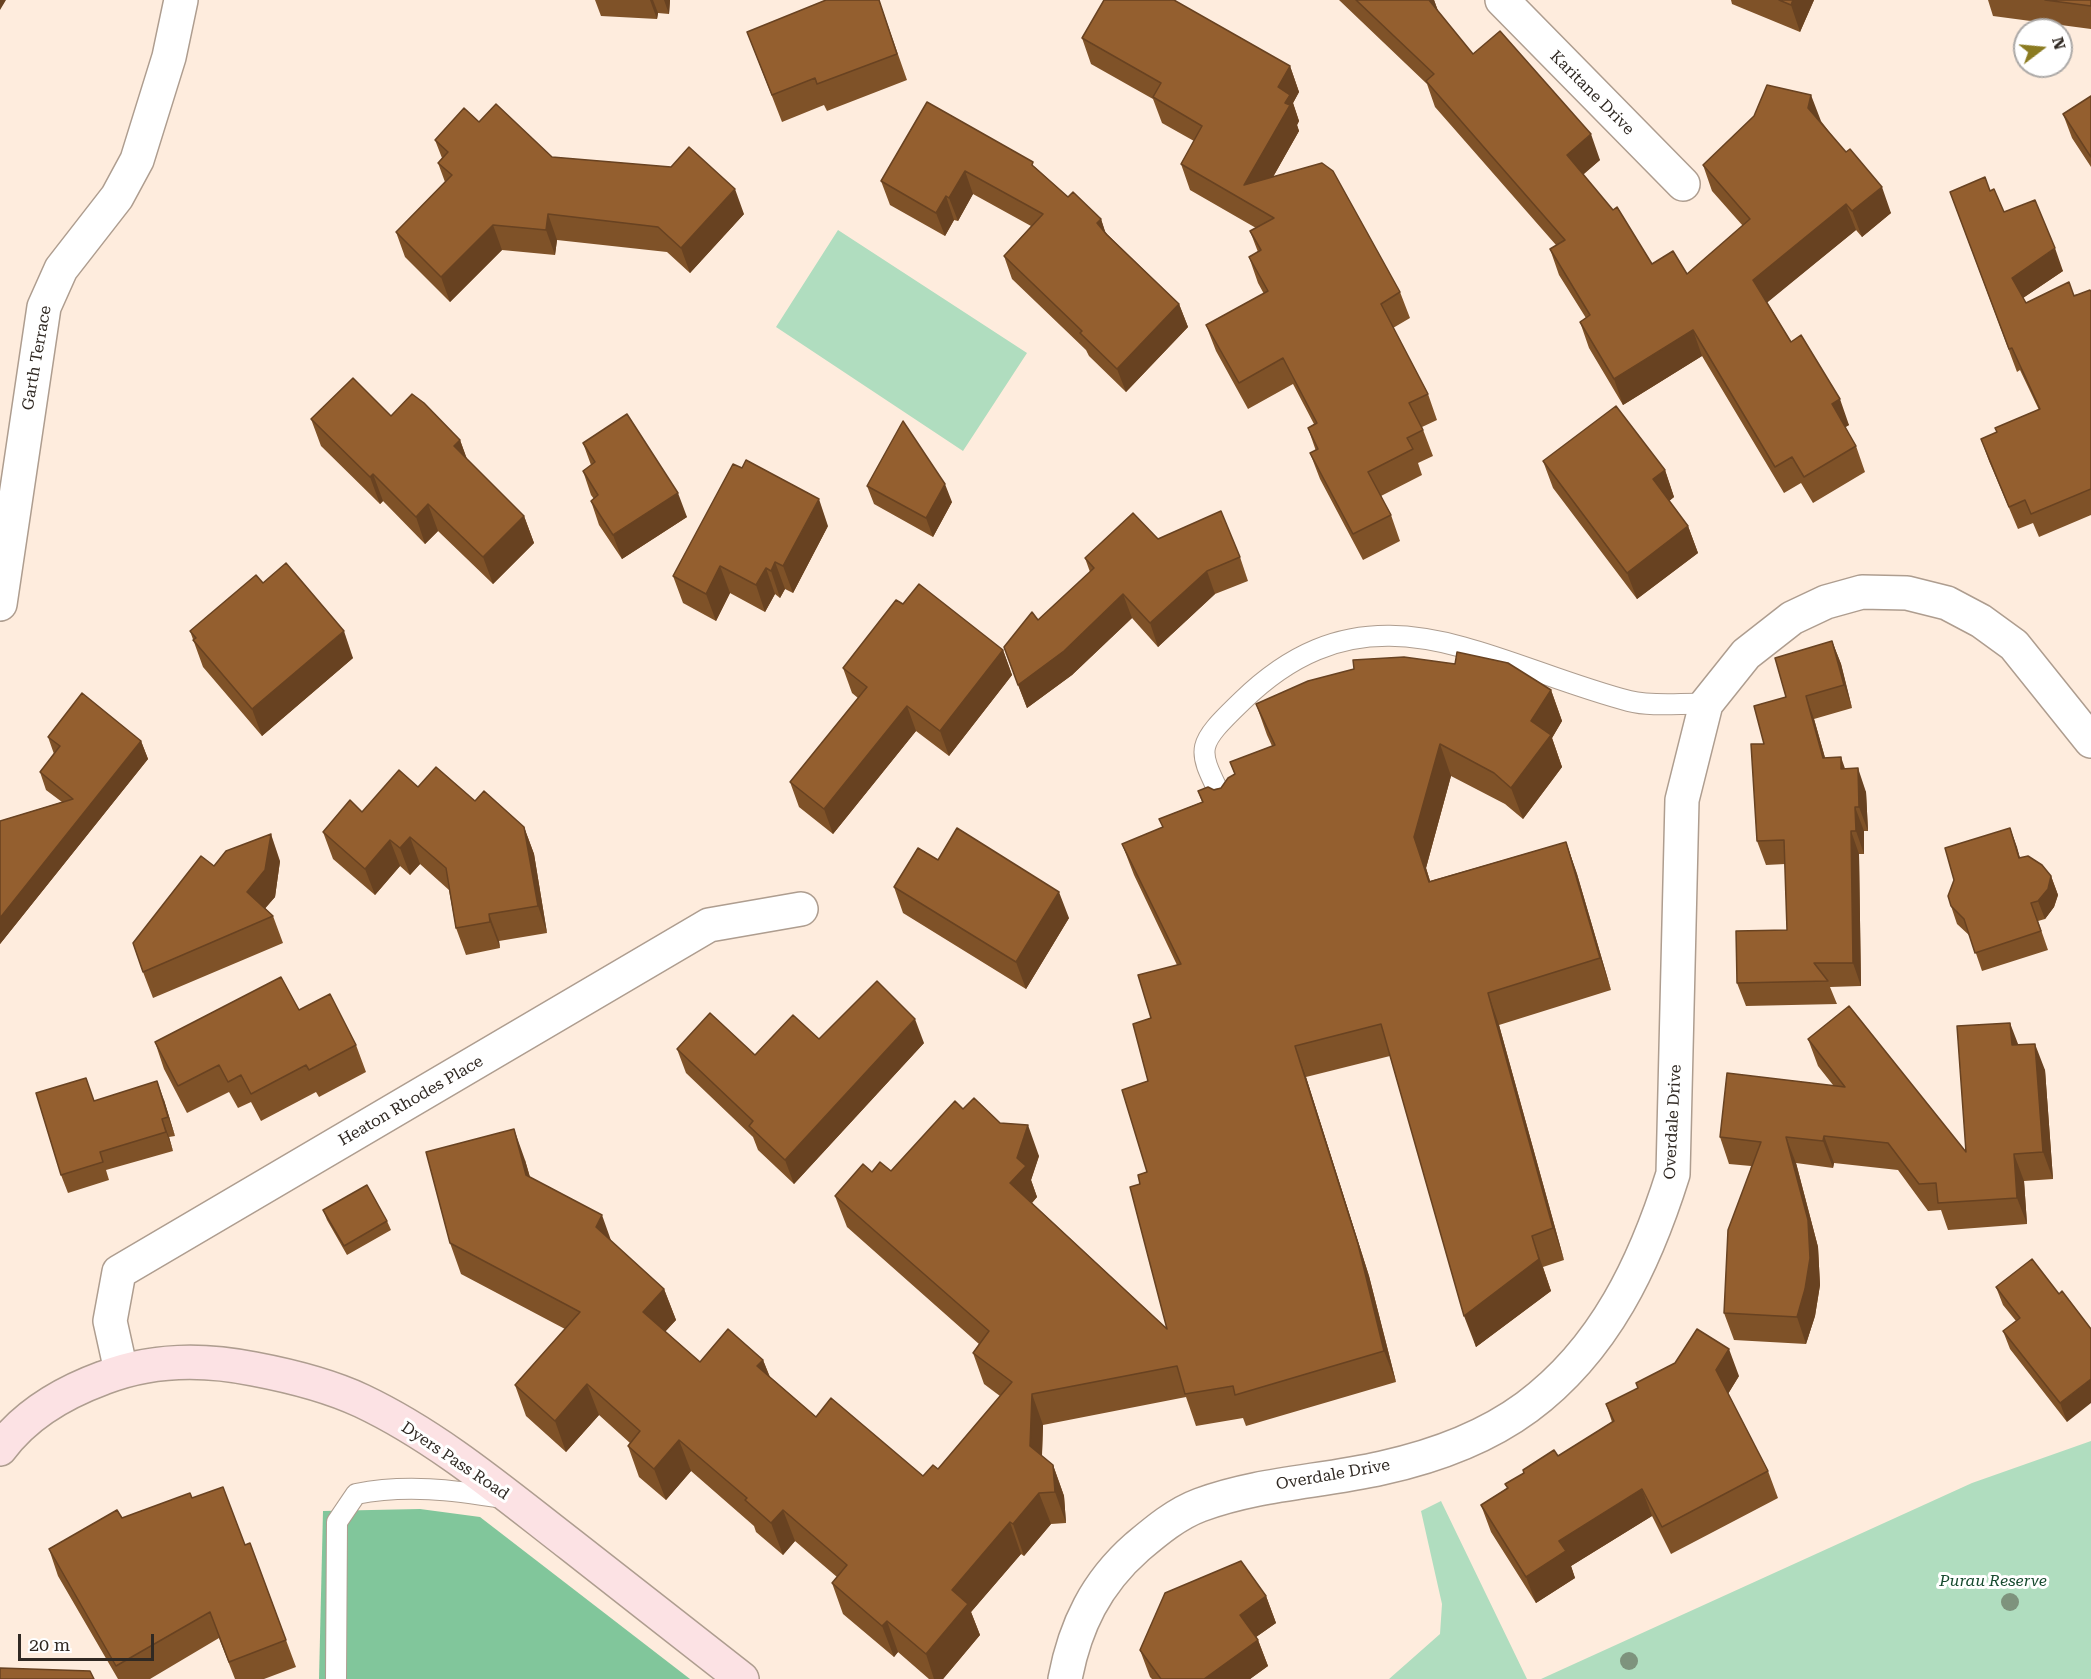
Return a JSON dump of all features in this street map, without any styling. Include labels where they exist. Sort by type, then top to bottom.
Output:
[{"type":"main road","name":"Dyers Pass Road","points":[[0,1449],[39,1411],[79,1387],[121,1371],[172,1362],[228,1363],[296,1377],[362,1401],[425,1437],[512,1499],[742,1679]]},
{"type":"street","name":"Garth Terrace","points":[[0,604],[44,307],[61,269],[117,197],[137,160],[169,57],[181,0]]},
{"type":"street","name":"Karitane Drive","points":[[1502,0],[1683,184]]},
{"type":"street","name":"Overdale Drive","points":[[1065,1679],[1081,1620],[1101,1584],[1120,1562],[1163,1525],[1199,1505],[1261,1487],[1381,1468],[1425,1456],[1475,1437],[1526,1407],[1571,1368],[1607,1323],[1636,1274],[1656,1227],[1673,1173],[1682,800],[1706,704],[1746,654],[1792,618],[1826,602],[1862,592],[1907,593],[1947,603],[1981,621],[2014,645],[2091,741]]},
{"type":"street","name":"Heaton Rhodes Place","points":[[121,1371],[110,1321],[119,1272],[709,926],[801,909]]},
{"type":"lane","points":[[1227,808],[1205,762],[1203,749],[1209,736],[1263,681],[1281,667],[1329,645],[1359,638],[1390,635],[1424,637],[1466,647],[1523,668],[1632,702],[1706,704]]},
{"type":"lane","points":[[336,1679],[337,1522],[356,1494],[391,1487],[462,1491],[512,1499]]},
{"type":"green space","points":[[838,230],[1027,353],[963,451],[776,327]]},
{"type":"green space","name":"Purau Reserve","points":[[2091,1441],[2091,1679],[1541,1679],[1972,1483]]},
{"type":"green space","points":[[1441,1501],[1527,1679],[1389,1679],[1440,1634],[1442,1604],[1421,1511]]},
{"type":"green space","points":[[420,1509],[480,1517],[690,1679],[319,1679],[323,1511]]},
{"type":"building","points":[[826,0],[879,0],[897,54],[817,84],[815,78],[772,95],[747,32]]},
{"type":"building","points":[[1104,0],[1174,0],[1290,66],[1278,87],[1290,95],[1285,103],[1290,105],[1244,185],[1322,163],[1333,171],[1400,292],[1381,304],[1428,394],[1409,403],[1423,430],[1407,438],[1413,449],[1368,472],[1391,515],[1353,534],[1310,453],[1318,449],[1308,428],[1317,423],[1283,358],[1239,383],[1206,325],[1268,291],[1249,257],[1261,250],[1250,231],[1274,218],[1181,164],[1202,126],[1153,97],[1161,83],[1082,38]]},
{"type":"building","points":[[1356,0],[1429,0],[1473,54],[1500,31],[1591,134],[1567,155],[1613,210],[1617,207],[1652,264],[1673,251],[1687,274],[1750,219],[1703,165],[1754,116],[1767,85],[1811,95],[1808,108],[1846,152],[1850,149],[1882,187],[1852,211],[1846,204],[1753,280],[1791,342],[1801,335],[1840,399],[1832,404],[1856,446],[1804,477],[1792,457],[1775,467],[1693,330],[1614,379],[1580,322],[1590,315],[1550,249],[1565,240],[1426,81],[1434,74]]},
{"type":"building","points":[[1779,0],[1793,0],[1791,5]]},
{"type":"building","points":[[2045,0],[2091,0],[2091,6]]},
{"type":"building","points":[[2091,96],[2091,157],[2063,114]]},
{"type":"building","points":[[927,102],[1033,162],[1032,165],[1068,197],[1073,192],[1101,219],[1097,223],[1107,235],[1179,304],[1117,369],[1080,333],[1082,331],[1004,256],[1043,214],[965,171],[949,198],[946,196],[936,213],[881,181]]},
{"type":"building","points":[[496,104],[552,157],[671,167],[689,147],[735,189],[681,248],[658,227],[548,214],[546,230],[493,225],[441,277],[396,232],[452,175],[438,163],[448,152],[435,140],[464,108],[479,122]]},
{"type":"building","points":[[1985,177],[1990,191],[1994,189],[2004,212],[2035,200],[2055,248],[2012,278],[2026,303],[2069,282],[2074,296],[2090,290],[2091,292],[2091,489],[2031,514],[2025,500],[2009,507],[1981,439],[1997,432],[1995,428],[2040,409],[2012,348],[2009,349],[1950,192]]},
{"type":"building","points":[[353,378],[391,416],[412,394],[424,403],[460,440],[454,446],[524,516],[483,557],[428,504],[416,517],[373,474],[370,477],[311,419]]},
{"type":"building","points":[[1616,406],[1665,470],[1653,479],[1688,526],[1627,573],[1543,461]]},
{"type":"building","points":[[627,414],[678,493],[613,535],[591,501],[598,495],[583,471],[595,462],[583,443]]},
{"type":"building","points":[[903,421],[945,484],[926,518],[867,486]]},
{"type":"building","points":[[746,460],[819,499],[783,566],[775,562],[771,571],[766,568],[756,585],[720,566],[706,594],[673,576],[733,464],[742,468]]},
{"type":"building","points":[[1221,511],[1240,557],[1207,571],[1150,623],[1123,594],[1064,651],[1018,685],[1004,647],[1032,612],[1038,620],[1094,568],[1085,558],[1133,513],[1158,539]]},
{"type":"building","points":[[286,563],[344,631],[252,709],[193,640],[196,638],[190,631],[256,575],[263,583]]},
{"type":"building","points":[[919,584],[1003,650],[940,731],[907,706],[824,809],[790,782],[867,687],[843,668],[896,600],[903,604]]},
{"type":"building","points":[[1832,641],[1844,685],[1806,696],[1823,758],[1841,757],[1841,769],[1858,768],[1859,807],[1855,807],[1856,831],[1851,831],[1853,963],[1814,963],[1828,981],[1737,983],[1736,931],[1787,930],[1784,840],[1757,841],[1751,744],[1764,744],[1754,706],[1786,697],[1775,658]]},
{"type":"building","points":[[1457,652],[1508,663],[1551,690],[1531,721],[1551,735],[1511,788],[1494,773],[1440,744],[1414,837],[1429,882],[1566,842],[1600,958],[1488,993],[1553,1228],[1532,1236],[1539,1259],[1464,1316],[1381,1024],[1295,1046],[1358,1244],[1384,1351],[1235,1395],[1233,1386],[1185,1394],[1177,1366],[1032,1394],[1030,1446],[1053,1465],[1055,1492],[1039,1493],[1013,1524],[1010,1522],[952,1590],[968,1604],[926,1654],[887,1621],[882,1626],[832,1583],[847,1565],[783,1510],[771,1523],[745,1500],[747,1498],[679,1440],[654,1469],[628,1446],[640,1431],[587,1384],[555,1421],[515,1385],[580,1312],[450,1243],[426,1152],[514,1129],[526,1175],[602,1215],[596,1227],[664,1289],[643,1312],[700,1362],[728,1329],[763,1360],[757,1366],[816,1417],[831,1398],[923,1476],[933,1465],[938,1469],[1012,1382],[973,1353],[989,1331],[835,1196],[863,1164],[872,1172],[880,1162],[891,1171],[955,1101],[963,1109],[974,1098],[1000,1123],[1028,1125],[1017,1158],[1026,1166],[1010,1183],[1167,1329],[1130,1187],[1140,1184],[1138,1175],[1147,1172],[1122,1090],[1148,1081],[1133,1024],[1151,1018],[1138,975],[1181,964],[1122,844],[1163,827],[1159,819],[1203,802],[1198,791],[1208,787],[1214,790],[1221,788],[1228,778],[1235,774],[1230,762],[1275,745],[1256,704],[1308,681],[1354,669],[1353,660],[1404,657],[1455,664]]},
{"type":"building","points":[[82,693],[141,741],[0,918],[0,821],[73,799],[40,772],[60,746],[48,737]]},
{"type":"building","points":[[436,767],[475,801],[484,791],[524,827],[538,906],[489,914],[490,922],[456,928],[446,868],[410,837],[400,848],[390,840],[365,869],[323,832],[350,800],[362,812],[399,770],[418,787]]},
{"type":"building","points":[[957,828],[1059,892],[1016,962],[894,887],[918,848],[938,860]]},
{"type":"building","points":[[2010,828],[2019,858],[2028,856],[2042,865],[2051,876],[2048,889],[2038,901],[2031,903],[2041,931],[1975,953],[1964,919],[1951,906],[1948,896],[1954,880],[1945,848]]},
{"type":"building","points":[[271,834],[265,870],[247,892],[273,916],[143,972],[133,943],[201,856],[214,866],[226,851]]},
{"type":"building","points":[[281,977],[299,1010],[330,994],[356,1045],[309,1070],[306,1065],[251,1094],[241,1075],[228,1082],[219,1065],[178,1086],[155,1042]]},
{"type":"building","points":[[877,981],[915,1019],[785,1160],[749,1126],[753,1121],[677,1049],[710,1013],[755,1055],[793,1015],[819,1039]]},
{"type":"building","points":[[1849,1006],[1966,1152],[1957,1026],[2010,1023],[2012,1045],[2035,1044],[2043,1152],[2014,1154],[2017,1198],[1938,1203],[1936,1183],[1919,1184],[1888,1143],[1824,1136],[1823,1141],[1786,1137],[1808,1220],[1810,1258],[1797,1317],[1724,1313],[1728,1230],[1761,1142],[1720,1137],[1727,1073],[1845,1087],[1808,1039]]},
{"type":"building","points":[[86,1078],[94,1101],[157,1081],[168,1117],[162,1119],[166,1132],[100,1152],[103,1162],[61,1175],[36,1093]]},
{"type":"building","points":[[367,1185],[387,1221],[344,1246],[323,1210]]},
{"type":"building","points":[[2032,1259],[2059,1294],[2062,1291],[2091,1329],[2091,1379],[2060,1403],[2003,1331],[2020,1318],[1996,1287]]},
{"type":"building","points":[[1697,1329],[1729,1349],[1716,1370],[1768,1471],[1662,1527],[1642,1489],[1559,1541],[1566,1551],[1526,1577],[1481,1505],[1508,1488],[1505,1484],[1524,1473],[1523,1470],[1554,1450],[1558,1456],[1614,1421],[1606,1404],[1638,1388],[1636,1383],[1675,1363]]},
{"type":"building","points":[[223,1487],[245,1545],[250,1543],[286,1640],[229,1662],[210,1612],[116,1666],[49,1549],[117,1510],[122,1518],[190,1493],[192,1498]]},
{"type":"building","points":[[1241,1561],[1266,1596],[1240,1615],[1258,1640],[1204,1679],[1161,1679],[1140,1650],[1165,1593]]},
{"type":"building","points":[[0,1668],[90,1671],[94,1679],[0,1679]]}]
